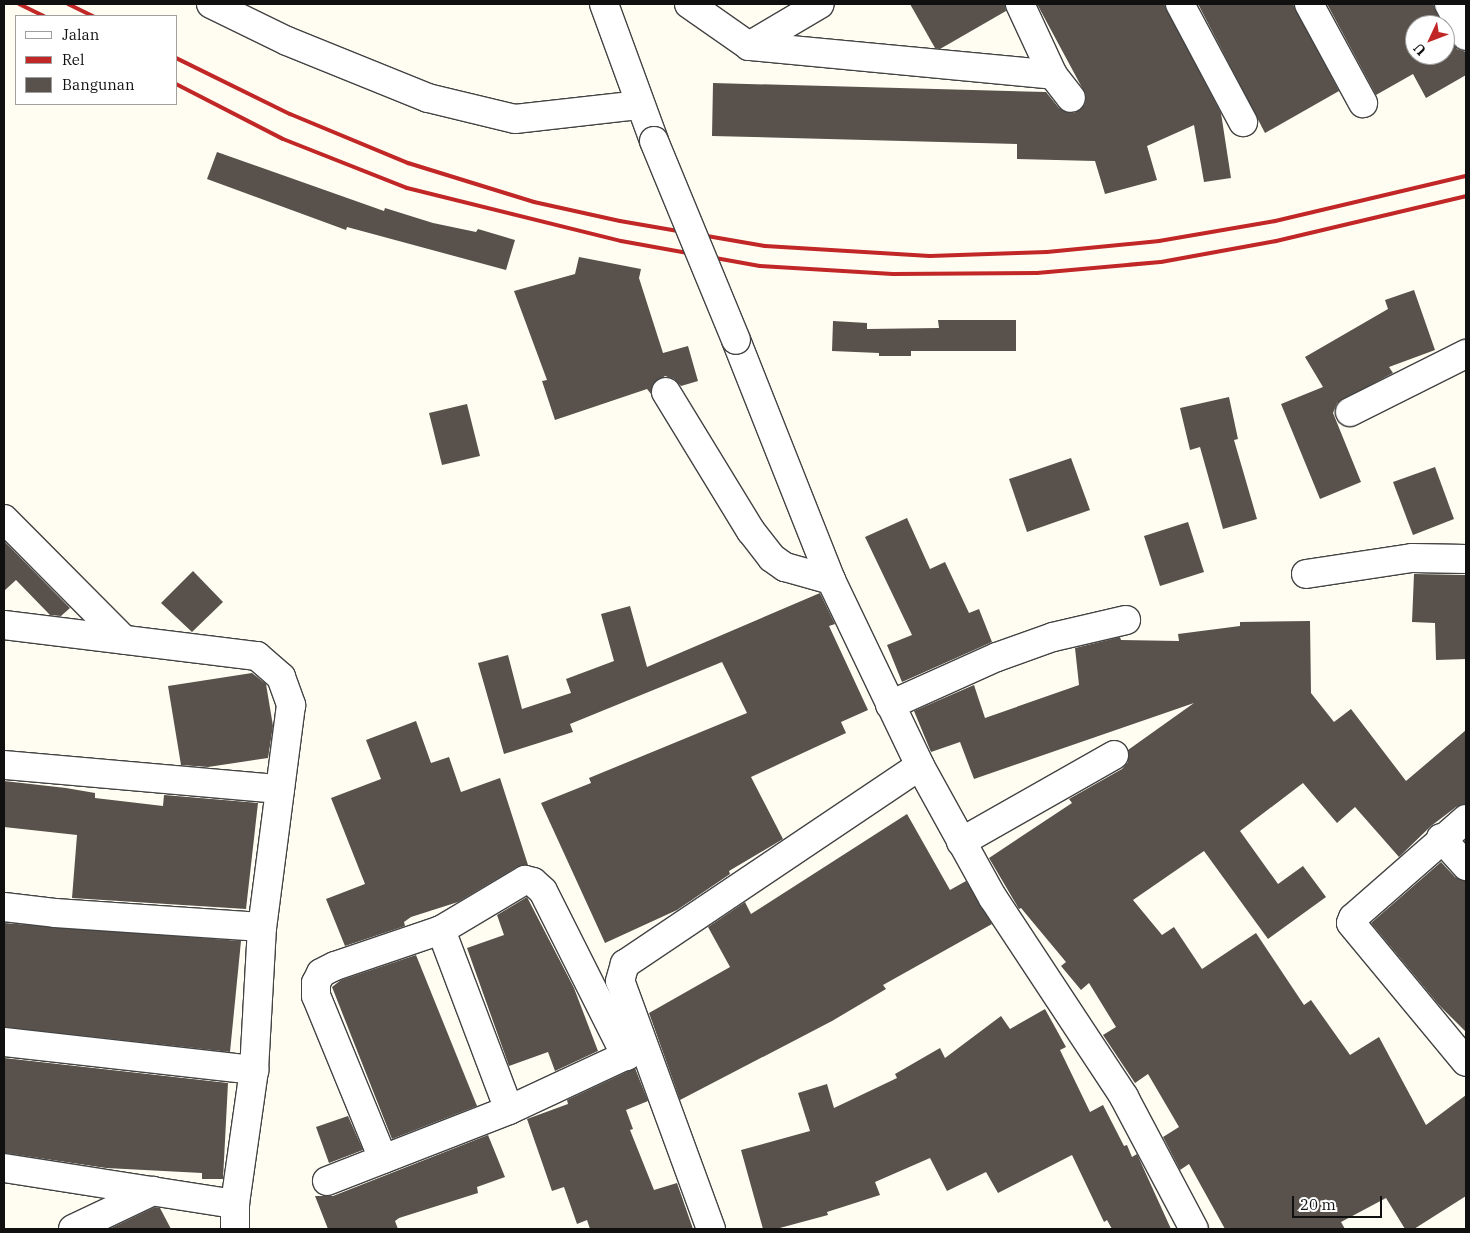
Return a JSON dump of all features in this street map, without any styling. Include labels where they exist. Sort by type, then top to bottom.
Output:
[{"type":"street","points":[[211,4],[287,41],[428,98],[515,119],[640,105]]},
{"type":"street","points":[[604,4],[654,141],[736,340],[831,580],[890,705],[920,766],[993,898],[1124,1096],[1194,1229]]},
{"type":"street","points":[[689,4],[750,46],[1053,75]]},
{"type":"street","points":[[750,46],[820,4]]},
{"type":"street","points":[[1020,4],[1053,75],[1071,98]]},
{"type":"street","points":[[1180,4],[1244,122]]},
{"type":"street","points":[[1309,4],[1363,103]]},
{"type":"street","points":[[1449,4],[1466,36]]},
{"type":"street","points":[[1350,412],[1466,354]]},
{"type":"street","points":[[666,392],[752,531],[772,558],[785,567],[831,580]]},
{"type":"street","points":[[4,519],[124,640]]},
{"type":"street","points":[[1306,574],[1412,558],[1466,559]]},
{"type":"street","points":[[890,705],[997,657],[1053,637],[1126,620]]},
{"type":"street","points":[[4,625],[257,656],[281,677],[291,705],[262,927],[254,1070],[235,1217],[152,1191],[4,1168]]},
{"type":"street","points":[[961,842],[1114,755]]},
{"type":"street","points":[[4,765],[280,788]]},
{"type":"street","points":[[634,1052],[620,981],[625,964],[920,766]]},
{"type":"street","points":[[1466,819],[1441,838],[1351,923],[1466,1062]]},
{"type":"street","points":[[1441,838],[1466,866]]},
{"type":"street","points":[[383,1159],[316,996],[316,983],[321,973],[335,966],[440,930],[525,880],[533,882],[543,891],[634,1052],[711,1229]]},
{"type":"street","points":[[4,907],[54,913],[262,927]]},
{"type":"street","points":[[440,930],[509,1110]]},
{"type":"street","points":[[4,1042],[254,1070]]},
{"type":"street","points":[[327,1181],[509,1110],[634,1052]]},
{"type":"street","points":[[73,1229],[152,1191]]},
{"type":"building","points":[[910,4],[1005,4],[1006,11],[940,49],[935,48]]},
{"type":"building","points":[[1037,4],[1164,4],[1221,113],[1231,178],[1204,182],[1194,125],[1147,146],[1157,180],[1105,194],[1095,161],[1017,159],[1017,144],[712,136],[713,83],[1046,92],[1059,108],[1074,113],[1085,104],[1086,95]]},
{"type":"building","points":[[1198,4],[1293,4],[1339,91],[1265,133]]},
{"type":"building","points":[[1327,4],[1433,4],[1438,15],[1405,15],[1405,65],[1455,65],[1455,46],[1457,49],[1466,52],[1466,75],[1426,98],[1413,74],[1376,95]]},
{"type":"building","points":[[217,152],[384,211],[385,208],[433,223],[476,232],[478,229],[515,240],[506,270],[347,227],[346,230],[207,179]]},
{"type":"building","points":[[579,257],[641,269],[639,278],[663,353],[688,346],[698,381],[681,386],[674,379],[665,376],[653,384],[651,394],[647,389],[555,420],[542,381],[547,380],[514,291],[575,274]]},
{"type":"building","points":[[1414,290],[1435,350],[1389,367],[1393,373],[1337,403],[1333,413],[1361,482],[1320,499],[1281,404],[1323,387],[1305,357],[1388,309],[1385,300]]},
{"type":"building","points":[[938,320],[1016,320],[1016,351],[911,351],[911,356],[879,356],[879,353],[832,351],[833,321],[867,323],[867,329],[939,328]]},
{"type":"building","points":[[1229,397],[1238,439],[1234,440],[1257,519],[1223,529],[1200,447],[1190,450],[1180,408]]},
{"type":"building","points":[[467,404],[480,456],[442,465],[429,413]]},
{"type":"building","points":[[1071,458],[1090,510],[1027,532],[1009,479]]},
{"type":"building","points":[[1435,467],[1454,519],[1413,535],[1393,482]]},
{"type":"building","points":[[907,518],[930,569],[945,562],[969,613],[979,609],[992,642],[902,682],[887,645],[912,635],[865,537]]},
{"type":"building","points":[[1188,522],[1204,572],[1160,586],[1144,536]]},
{"type":"building","points":[[4,541],[70,608],[61,616],[50,615],[16,580],[4,591]]},
{"type":"building","points":[[193,571],[223,602],[192,632],[161,603]]},
{"type":"building","points":[[1414,574],[1466,575],[1466,659],[1436,660],[1435,623],[1412,622]]},
{"type":"building","points":[[820,593],[835,624],[829,626],[868,710],[841,722],[846,733],[751,777],[783,839],[729,871],[730,874],[677,910],[605,943],[541,803],[591,783],[589,778],[747,713],[722,662],[570,724],[573,732],[504,754],[478,663],[508,655],[522,709],[571,693],[566,679],[614,661],[601,614],[630,606],[647,667]]},
{"type":"building","points":[[1310,621],[1311,693],[1334,722],[1351,709],[1406,781],[1466,730],[1466,804],[1456,807],[1431,826],[1399,857],[1355,807],[1337,823],[1303,783],[1240,831],[1278,884],[1303,866],[1326,897],[1268,939],[1204,851],[1133,900],[1162,935],[1174,927],[1202,969],[1256,933],[1304,1005],[1311,1000],[1350,1055],[1379,1037],[1426,1125],[1466,1095],[1466,1196],[1414,1229],[1405,1229],[1386,1198],[1341,1222],[1345,1229],[1225,1229],[1189,1164],[1180,1170],[1163,1137],[1179,1127],[1148,1074],[1135,1083],[1103,1035],[1116,1027],[1089,983],[1081,990],[1061,966],[1066,962],[1021,908],[1019,909],[989,858],[1072,803],[1069,799],[1122,769],[1128,762],[1128,750],[1194,703],[974,779],[960,742],[931,752],[914,711],[974,685],[985,718],[1079,685],[1075,648],[1120,637],[1121,640],[1179,641],[1178,634],[1240,626],[1240,622]]},
{"type":"building","points":[[252,673],[266,684],[273,726],[268,758],[208,767],[181,765],[168,686]]},
{"type":"building","points":[[416,721],[431,763],[449,757],[461,792],[500,778],[528,865],[517,867],[458,902],[411,917],[404,922],[405,926],[345,946],[326,899],[365,884],[331,798],[381,779],[366,740]]},
{"type":"building","points":[[4,781],[66,788],[95,793],[95,798],[163,806],[164,795],[258,803],[246,909],[72,898],[77,835],[4,827]]},
{"type":"building","points":[[907,814],[950,890],[966,881],[992,924],[883,985],[886,989],[832,1021],[680,1100],[649,1013],[730,967],[708,927],[745,902],[751,914]]},
{"type":"building","points":[[1441,862],[1455,877],[1466,881],[1466,1032],[1439,1005],[1371,923]]},
{"type":"building","points":[[527,897],[574,988],[598,1051],[555,1071],[548,1052],[509,1066],[467,948],[504,935],[497,915]]},
{"type":"building","points":[[4,923],[241,941],[230,1052],[4,1027]]},
{"type":"building","points":[[416,955],[477,1106],[392,1139],[332,987],[341,980]]},
{"type":"building","points":[[1045,1009],[1066,1047],[1060,1050],[1090,1112],[1103,1105],[1124,1146],[1127,1145],[1132,1157],[1137,1154],[1171,1229],[1112,1229],[1107,1220],[1104,1222],[1072,1155],[998,1193],[986,1172],[947,1191],[930,1158],[875,1182],[880,1195],[827,1212],[828,1215],[776,1229],[763,1229],[741,1150],[810,1131],[798,1093],[827,1084],[834,1108],[897,1078],[895,1074],[940,1048],[945,1058],[1001,1016],[1010,1029]]},
{"type":"building","points":[[4,1058],[228,1083],[223,1179],[202,1179],[202,1173],[106,1168],[5,1153]]},
{"type":"building","points":[[635,1068],[648,1101],[626,1110],[633,1129],[630,1130],[654,1190],[677,1183],[693,1229],[590,1229],[587,1220],[577,1224],[564,1187],[552,1191],[527,1119],[568,1104],[567,1100]]},
{"type":"building","points":[[348,1116],[363,1150],[329,1163],[316,1127]]},
{"type":"building","points":[[488,1135],[505,1177],[477,1187],[478,1193],[399,1218],[395,1221],[398,1229],[328,1229],[315,1196],[333,1196]]},
{"type":"building","points":[[155,1207],[160,1208],[171,1229],[109,1229]]},
{"type":"railway","points":[[19,4],[42,15]]},
{"type":"railway","points":[[68,4],[91,15]]},
{"type":"railway","points":[[178,59],[290,114],[408,163],[534,202],[620,221],[765,246],[930,256],[1047,252],[1159,241],[1275,221],[1466,176]]},
{"type":"railway","points":[[178,85],[283,139],[407,188],[621,241],[760,266],[893,274],[1037,273],[1161,262],[1276,241],[1466,196]]}]
